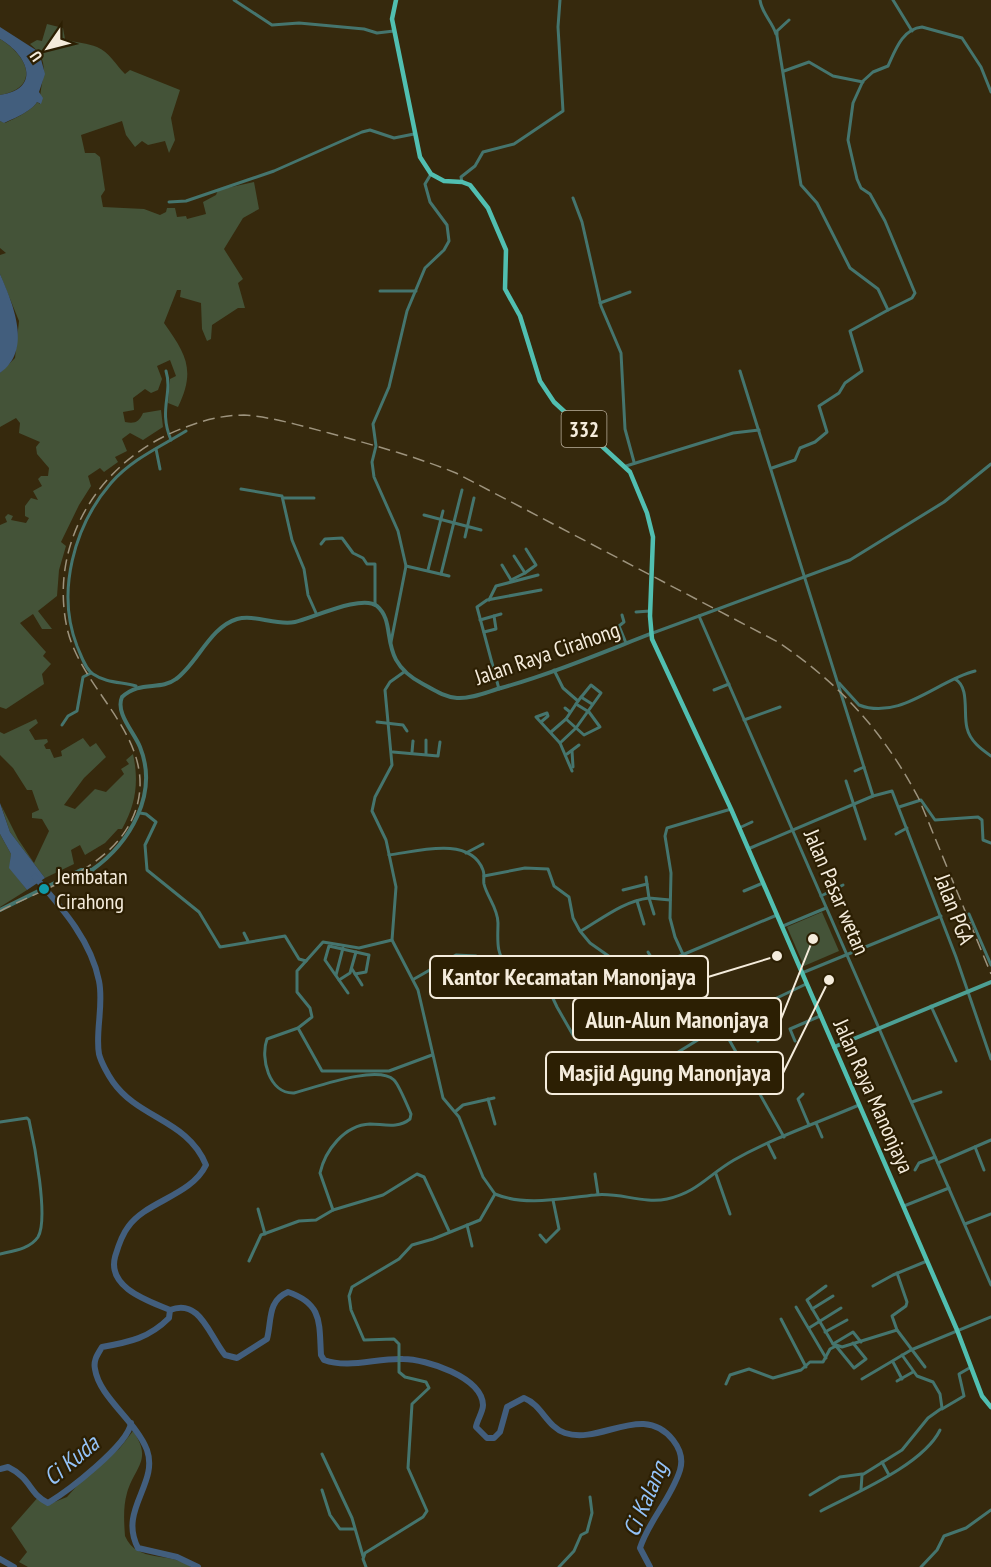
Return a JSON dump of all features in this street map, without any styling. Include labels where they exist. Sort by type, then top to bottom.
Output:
[{"type":"main road","points":[[396,0],[392,19],[414,134],[420,157],[432,174]]},
{"type":"main road","name":"332","points":[[432,174],[444,181],[462,182],[474,188],[495,220],[507,256],[505,289],[520,316],[540,381],[554,402],[626,466],[639,492],[652,531],[654,554],[650,634]]},
{"type":"main road","name":"Jalan Raya Manonjaya","points":[[650,634],[731,808],[820,1016],[861,1104],[982,1396],[991,1407]]},
{"type":"main road","points":[[834,1047],[991,982]]},
{"type":"street","points":[[234,0],[272,25],[299,23],[330,28],[364,29],[377,33],[394,31]]},
{"type":"street","points":[[462,182],[461,177],[474,168],[483,152],[514,144],[563,111],[558,21],[560,0]]},
{"type":"street","points":[[760,0],[762,12],[771,20],[777,36],[801,186],[822,211],[850,268],[878,289],[888,310]]},
{"type":"street","points":[[893,0],[912,31]]},
{"type":"street","points":[[777,36],[777,31],[789,20]]},
{"type":"street","points":[[772,468],[795,460],[803,446],[827,432],[819,406],[839,393],[845,383],[862,370],[850,332],[912,298],[915,293],[885,221],[870,194],[861,188],[857,179],[848,140],[848,130],[854,98],[863,82],[873,72],[888,66],[897,46],[912,31],[922,27],[962,38],[981,67],[991,92]]},
{"type":"street","points":[[784,71],[809,62],[833,76],[863,82]]},
{"type":"street","points":[[169,202],[186,201],[274,171],[362,132],[370,130],[394,138],[414,134]]},
{"type":"street","points":[[390,646],[406,566],[398,531],[374,477],[372,462],[376,446],[373,424],[376,412],[389,387],[407,312],[425,268],[444,250],[449,241],[447,225],[430,202],[425,184],[432,174]]},
{"type":"street","points":[[573,198],[582,222],[600,303],[621,353],[625,429],[634,462]]},
{"type":"street","points":[[380,291],[416,291]]},
{"type":"street","points":[[600,303],[630,292]]},
{"type":"street","points":[[166,371],[169,381],[164,423],[171,440]]},
{"type":"street","points":[[740,371],[873,796]]},
{"type":"street","points":[[626,466],[733,433],[759,430]]},
{"type":"street","points":[[186,431],[137,458],[111,483],[91,512],[76,544],[69,584],[71,625],[82,658],[91,673],[117,684],[136,686],[175,680],[219,632],[234,620],[243,618],[290,622],[316,613],[365,602],[375,605],[384,617],[390,646],[404,672],[390,682],[385,690],[393,752],[391,769],[375,797],[372,811],[382,830],[396,895],[392,940],[401,962],[414,979],[443,1098],[456,1111],[483,1178],[495,1194],[527,1200],[553,1200],[598,1194],[665,1200],[693,1191],[732,1161],[809,1125],[861,1104]]},
{"type":"street","points":[[156,449],[160,469]]},
{"type":"street","points":[[650,634],[844,562],[878,544],[952,497],[991,464]]},
{"type":"street","points":[[241,489],[283,498],[314,498]]},
{"type":"street","points":[[441,574],[462,490]]},
{"type":"street","points":[[283,498],[292,540],[304,569],[308,595],[316,613]]},
{"type":"street","points":[[465,537],[474,498]]},
{"type":"street","points":[[428,570],[442,511]]},
{"type":"street","points":[[424,515],[481,530]]},
{"type":"street","points":[[321,544],[325,539],[341,538],[353,554],[362,558],[367,564],[375,564],[375,605]]},
{"type":"street","points":[[512,581],[536,565],[526,549]]},
{"type":"street","points":[[514,556],[525,573]]},
{"type":"street","points":[[406,566],[449,576]]},
{"type":"street","points":[[502,566],[512,581]]},
{"type":"street","points":[[489,600],[494,588],[538,575]]},
{"type":"street","points":[[499,689],[477,607],[489,600],[541,590]]},
{"type":"street","points":[[636,612],[650,611]]},
{"type":"street","points":[[480,620],[501,614]]},
{"type":"street","points":[[622,615],[624,622],[620,626],[626,644]]},
{"type":"street","points":[[484,632],[496,629],[494,616]]},
{"type":"street","name":"Jalan Pasar wetan","points":[[699,616],[991,1285]]},
{"type":"street","name":"Jalan Raya Cirahong","points":[[404,672],[441,694],[456,698],[499,689],[650,634]]},
{"type":"street","points":[[554,670],[562,688],[579,701],[600,727],[584,735],[566,719]]},
{"type":"street","points":[[838,681],[859,705],[885,708],[912,699],[975,671]]},
{"type":"street","points":[[62,725],[68,716],[77,711],[83,677],[91,673]]},
{"type":"street","points":[[955,679],[962,687],[967,729],[972,739],[991,756]]},
{"type":"street","points":[[714,690],[729,684]]},
{"type":"street","points":[[551,732],[566,719],[591,685],[601,693],[576,728],[560,743]]},
{"type":"street","points":[[2,910],[81,870],[92,870],[115,851],[140,813],[145,791],[144,760],[120,704],[122,697],[136,686]]},
{"type":"street","points":[[579,701],[593,705]]},
{"type":"street","points":[[744,720],[780,707]]},
{"type":"street","points":[[565,708],[570,712]]},
{"type":"street","points":[[377,722],[405,726],[407,731]]},
{"type":"street","points":[[542,722],[560,743],[572,769],[572,751]]},
{"type":"street","points":[[426,740],[426,754]]},
{"type":"street","points":[[412,752],[413,741]]},
{"type":"street","points":[[393,752],[439,755],[440,742]]},
{"type":"street","points":[[567,754],[579,746]]},
{"type":"street","points":[[855,771],[864,767]]},
{"type":"street","points":[[846,781],[865,838]]},
{"type":"street","points":[[748,849],[891,790],[899,807],[921,800],[935,819],[978,817],[982,820],[983,840],[991,843]]},
{"type":"street","name":"Jalan PGA","points":[[899,807],[941,916],[991,1059]]},
{"type":"street","points":[[731,808],[667,828],[665,836],[671,873],[671,927],[692,974],[784,1137]]},
{"type":"street","points":[[140,813],[146,814],[156,822],[145,845],[147,870],[199,912],[218,946],[285,936],[299,959],[306,961]]},
{"type":"street","points":[[738,828],[752,822]]},
{"type":"street","points":[[896,834],[907,828]]},
{"type":"street","points":[[466,853],[483,844]]},
{"type":"street","points":[[389,855],[446,848],[466,853],[482,867],[483,882],[496,911],[498,942],[505,963],[509,966],[535,960],[571,1033],[577,1035],[597,1023],[632,984],[657,967],[777,915]]},
{"type":"street","points":[[484,876],[525,868],[548,869],[554,886],[569,897],[573,918],[580,932],[590,943],[610,957],[632,984]]},
{"type":"street","points":[[646,877],[654,914]]},
{"type":"street","points":[[744,891],[763,883]]},
{"type":"street","points":[[623,890],[647,884]]},
{"type":"street","points":[[821,896],[843,885]]},
{"type":"street","points":[[580,932],[625,904],[649,898],[670,900]]},
{"type":"street","points":[[637,901],[644,924]]},
{"type":"street","points":[[782,927],[826,909]]},
{"type":"street","points":[[969,914],[991,965]]},
{"type":"street","points":[[802,973],[941,916]]},
{"type":"street","points":[[244,933],[248,941]]},
{"type":"street","points":[[348,993],[326,962],[325,956],[330,945],[358,950],[392,940]]},
{"type":"street","points":[[333,1210],[320,1173],[331,1147],[351,1129],[368,1124],[391,1126],[410,1119],[410,1112],[397,1084],[386,1076],[353,1077],[294,1093],[279,1090],[270,1077],[265,1045],[267,1039],[298,1028],[313,1016],[310,1008],[297,992],[297,972],[323,942],[368,954],[370,957],[366,972],[355,974]]},
{"type":"street","points":[[336,975],[343,948]]},
{"type":"street","points":[[339,980],[352,969],[358,950]]},
{"type":"street","points":[[648,952],[657,967]]},
{"type":"street","points":[[414,979],[456,955],[476,956]]},
{"type":"street","points":[[352,969],[362,985],[359,980]]},
{"type":"street","points":[[656,998],[692,974]]},
{"type":"street","points":[[680,1068],[675,1054],[721,1025],[806,984]]},
{"type":"street","points":[[931,1006],[956,1061]]},
{"type":"street","points":[[745,1014],[758,1041]]},
{"type":"street","points":[[795,1041],[790,1029],[820,1016]]},
{"type":"street","points":[[298,1028],[322,1071],[389,1071],[432,1055]]},
{"type":"street","points":[[386,1076],[389,1071]]},
{"type":"street","points":[[912,1102],[941,1092]]},
{"type":"street","points":[[803,1095],[798,1099],[809,1125]]},
{"type":"street","points":[[456,1111],[463,1105],[494,1098]]},
{"type":"street","points":[[488,1099],[495,1124]]},
{"type":"street","points":[[0,1122],[22,1118],[29,1120],[41,1193],[42,1218],[39,1234],[32,1243],[22,1249],[0,1254]]},
{"type":"street","points":[[816,1123],[822,1137]]},
{"type":"street","points":[[938,1163],[991,1140]]},
{"type":"street","points":[[768,1144],[775,1158]]},
{"type":"street","points":[[975,1147],[984,1170]]},
{"type":"street","points":[[915,1170],[919,1163],[935,1157]]},
{"type":"street","points":[[249,1261],[260,1238],[265,1234],[299,1221],[316,1220],[333,1210],[382,1194],[413,1175],[422,1174],[449,1231]]},
{"type":"street","points":[[595,1174],[598,1194]]},
{"type":"street","points":[[716,1174],[730,1214]]},
{"type":"street","points":[[904,1206],[949,1188]]},
{"type":"street","points":[[363,1556],[397,1531],[423,1517],[427,1511],[408,1468],[407,1458],[412,1404],[428,1390],[429,1386],[426,1382],[405,1377],[399,1372],[399,1344],[394,1339],[364,1340],[359,1334],[351,1310],[349,1296],[352,1287],[399,1259],[412,1245],[480,1220],[495,1194]]},
{"type":"street","points":[[540,1235],[546,1242],[559,1229],[553,1200]]},
{"type":"street","points":[[258,1209],[265,1234]]},
{"type":"street","points":[[965,1224],[991,1214]]},
{"type":"street","points":[[467,1225],[472,1245]]},
{"type":"street","points":[[873,1286],[897,1273],[927,1262]]},
{"type":"street","points":[[897,1273],[907,1302],[906,1306],[892,1316],[897,1330],[914,1349],[925,1367]]},
{"type":"street","points":[[826,1286],[807,1299],[825,1332],[853,1369],[866,1359],[853,1344]]},
{"type":"street","points":[[812,1309],[833,1296]]},
{"type":"street","points":[[796,1307],[826,1358]]},
{"type":"street","points":[[808,1328],[841,1308]]},
{"type":"street","points":[[862,1379],[914,1349],[991,1317]]},
{"type":"street","points":[[781,1319],[806,1367]]},
{"type":"street","points":[[825,1332],[847,1320]]},
{"type":"street","points":[[835,1345],[853,1344],[897,1330]]},
{"type":"street","points":[[726,1384],[730,1375],[749,1369],[774,1378],[806,1367],[810,1362],[819,1363],[826,1358],[830,1349],[853,1332],[861,1342]]},
{"type":"street","points":[[902,1355],[917,1376],[933,1381],[940,1394],[942,1408]]},
{"type":"street","points":[[893,1362],[902,1378]]},
{"type":"street","points":[[810,1495],[840,1477],[862,1474],[904,1449],[928,1418],[964,1396],[959,1374],[971,1367]]},
{"type":"street","points":[[897,1381],[913,1372]]},
{"type":"street","points":[[821,1511],[890,1474],[928,1445],[940,1430]]},
{"type":"street","points":[[322,1454],[352,1518],[366,1567]]},
{"type":"street","points":[[882,1462],[890,1474]]},
{"type":"street","points":[[861,1490],[862,1474]]},
{"type":"street","points":[[322,1490],[340,1529],[354,1529]]},
{"type":"street","points":[[560,1567],[574,1551],[574,1544],[581,1535],[587,1532],[592,1513],[590,1497]]},
{"type":"street","points":[[921,1567],[944,1536],[966,1528],[991,1510]]},
{"type":"green space","points":[[47,24],[63,28],[65,39],[101,49],[125,74],[130,70],[180,90],[171,118],[175,140],[169,153],[165,141],[148,145],[142,141],[135,147],[126,135],[122,121],[81,135],[85,153],[95,153],[100,157],[105,190],[101,196],[103,207],[144,209],[160,215],[166,212],[167,208],[175,208],[177,217],[186,216],[187,219],[206,214],[203,202],[216,195],[218,190],[254,182],[259,209],[243,218],[224,249],[243,279],[238,283],[245,308],[238,308],[212,325],[211,339],[207,341],[202,329],[201,303],[180,297],[181,290],[177,290],[164,323],[183,353],[186,363],[186,383],[178,407],[168,403],[170,379],[176,376],[170,360],[157,366],[162,379],[158,390],[151,393],[145,389],[133,398],[134,410],[123,412],[125,422],[131,423],[136,422],[143,413],[161,410],[163,427],[143,440],[130,433],[122,439],[127,451],[115,457],[118,462],[104,472],[100,468],[88,476],[91,486],[61,542],[66,546],[59,570],[57,596],[38,611],[52,629],[42,629],[33,614],[20,623],[46,652],[43,656],[51,664],[42,674],[44,684],[6,709],[0,707],[0,525],[7,522],[5,517],[8,514],[13,516],[11,520],[26,523],[29,518],[25,516],[25,506],[31,498],[38,500],[33,491],[42,486],[38,479],[41,476],[48,476],[49,468],[37,454],[36,447],[40,442],[19,433],[20,423],[16,418],[0,427],[0,373],[15,358],[19,321],[0,274],[0,255],[6,253],[0,248],[0,121],[5,123],[18,117],[37,102],[40,104],[44,72],[42,58],[30,44],[37,40],[42,41]]},
{"type":"green space","points":[[0,39],[17,53],[23,62],[26,78],[22,85],[13,91],[0,95]]},
{"type":"green space","points":[[36,719],[38,723],[29,730],[35,740],[47,739],[48,742],[44,745],[46,749],[50,749],[54,758],[62,756],[61,751],[83,738],[90,747],[96,743],[106,757],[84,778],[64,805],[75,809],[95,789],[106,792],[124,774],[121,769],[129,764],[126,760],[133,754],[136,774],[133,802],[122,829],[118,829],[105,843],[85,855],[80,845],[71,850],[74,864],[45,878],[10,832],[1,805],[18,839],[34,863],[49,831],[42,819],[32,818],[32,813],[39,810],[32,790],[27,790],[13,768],[0,755],[0,732],[4,734]]},
{"type":"green space","points":[[0,834],[11,854],[10,868],[27,890],[0,907]]},
{"type":"green space","points":[[822,912],[839,951],[804,966],[787,927]]},
{"type":"green space","points":[[133,1431],[142,1449],[142,1456],[126,1498],[125,1536],[130,1545],[137,1550],[174,1559],[191,1567],[28,1567],[19,1562],[27,1552],[11,1528],[40,1495],[52,1503],[67,1497],[91,1470],[119,1449]]},
{"type":"water","points":[[0,27],[39,52],[45,74],[39,92],[43,98],[41,104],[37,102],[27,112],[4,123],[0,121],[0,95],[13,92],[22,86],[26,79],[26,71],[18,54],[0,39]]},
{"type":"water","points":[[0,274],[14,312],[18,339],[16,352],[10,363],[0,373]]},
{"type":"water","points":[[0,803],[10,832],[45,878],[27,890],[9,868],[11,854],[0,834]]},
{"type":"waterway","points":[[35,877],[74,925],[95,966],[100,990],[99,1054],[109,1076],[136,1104],[188,1138],[206,1165],[190,1184],[136,1218],[123,1234],[115,1257],[114,1268],[123,1285],[141,1297],[170,1310],[169,1318],[146,1335],[102,1347],[95,1363],[98,1379],[103,1389],[135,1429],[147,1450],[148,1474],[133,1521],[133,1534],[138,1548],[177,1557],[198,1567]]},
{"type":"waterway","name":"Ci Kalang","points":[[170,1310],[189,1309],[196,1314],[203,1320],[225,1355],[237,1358],[267,1339],[273,1306],[281,1296],[288,1292],[308,1302],[317,1316],[321,1355],[324,1360],[343,1364],[393,1359],[413,1360],[438,1366],[463,1378],[480,1395],[483,1408],[476,1427],[487,1438],[494,1438],[500,1432],[507,1407],[524,1398],[530,1401],[554,1426],[565,1433],[593,1434],[635,1424],[661,1429],[677,1447],[681,1466],[676,1481],[640,1548],[650,1567]]},
{"type":"waterway","name":"Ci Kuda","points":[[0,1469],[8,1467],[16,1471],[37,1496],[48,1503],[69,1489],[109,1455],[120,1443],[131,1423]]},
{"type":"waterway","name":"Ci Kuda","points":[[0,1559],[14,1567]]},
{"type":"railway","points":[[0,911],[60,882],[99,859],[115,844],[128,826],[137,806],[140,781],[136,758],[127,736],[75,651],[67,628],[63,595],[66,563],[74,533],[88,505],[107,480],[130,459],[156,441],[186,427],[214,418],[244,415],[276,420],[345,437],[456,473],[778,642],[801,658],[859,711],[905,774],[919,799],[991,974]]},
{"type":"place","name":"Jembatan Cirahong","points":[[44,889]]},
{"type":"place","name":"Alun-Alun Manonjaya","points":[[813,939]]},
{"type":"place","name":"Kantor Kecamatan Manonjaya","points":[[777,956]]},
{"type":"place","name":"Masjid Agung Manonjaya","points":[[829,980]]}]
